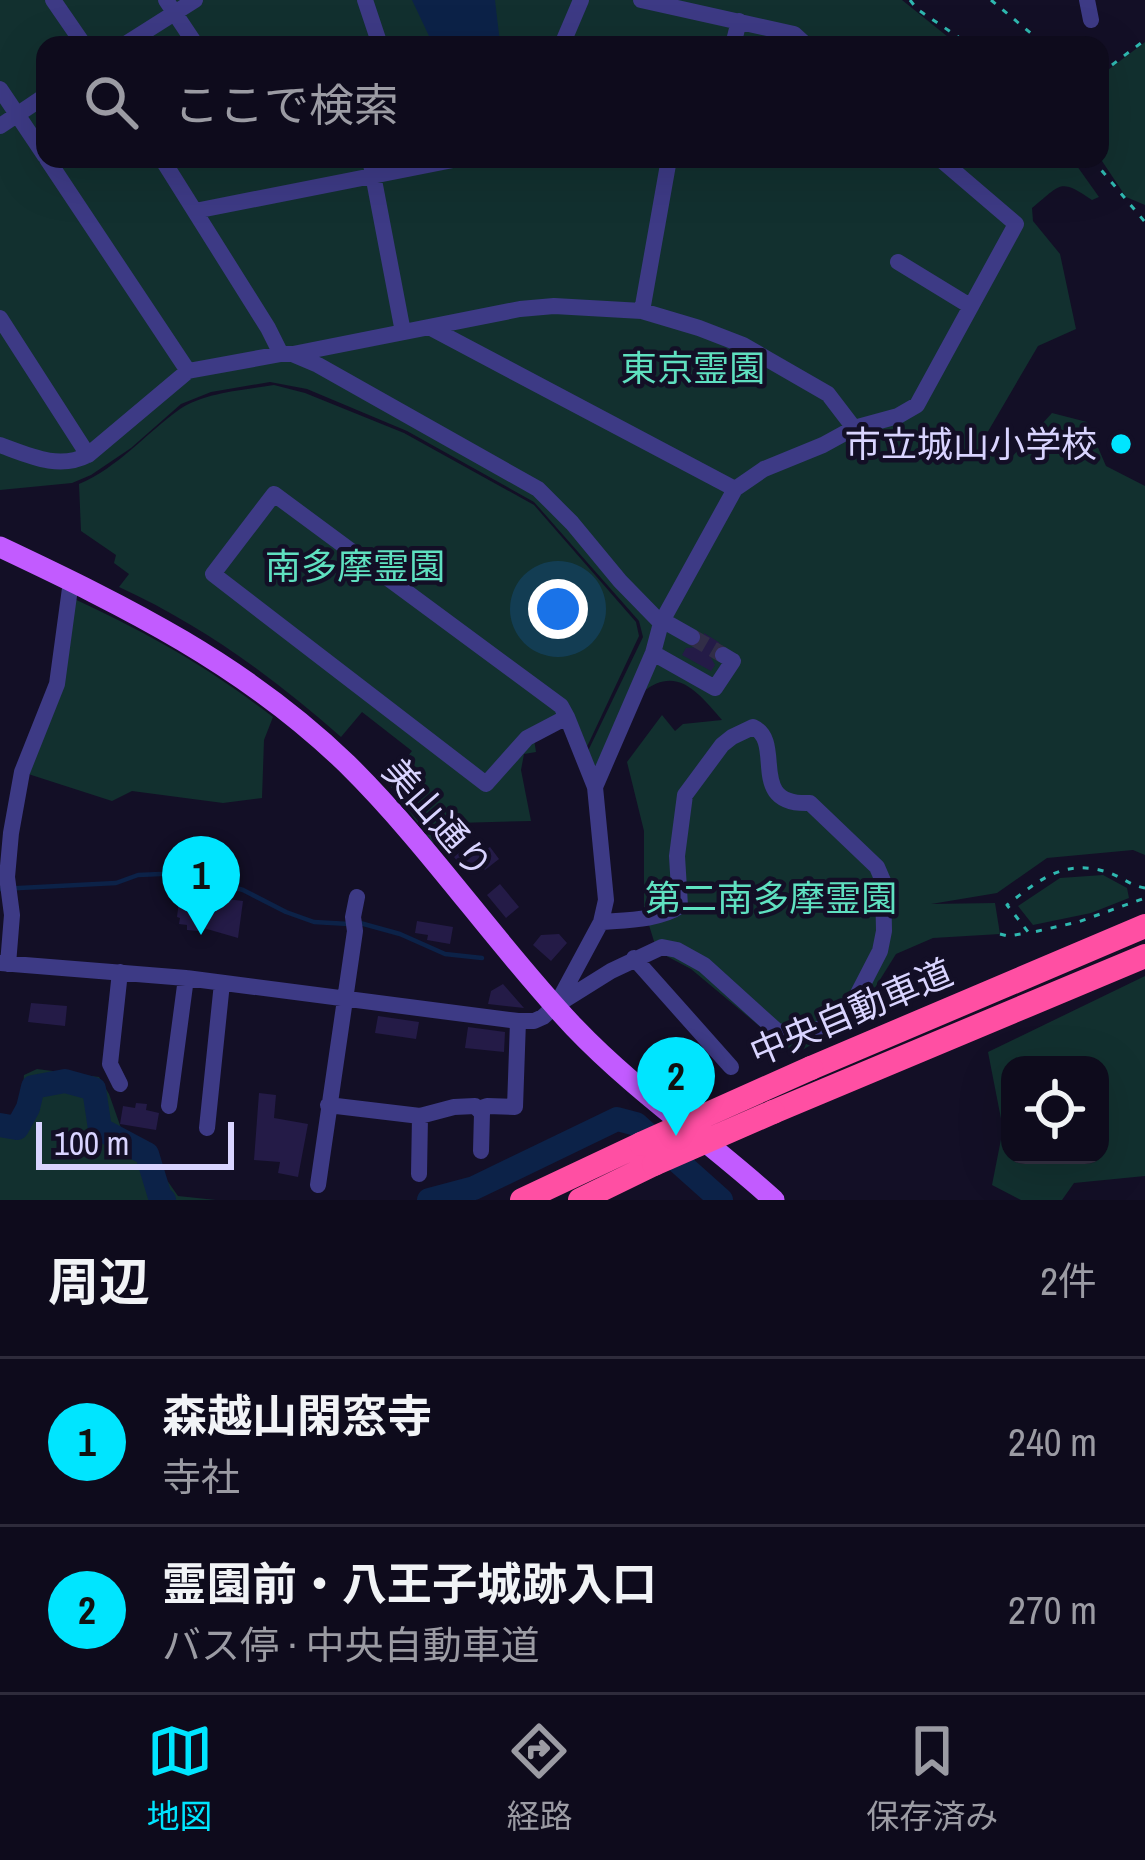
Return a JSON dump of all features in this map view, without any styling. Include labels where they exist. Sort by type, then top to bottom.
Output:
[{"type":"highway","name":"中央自動車道","points":[[580,1200],[647,1154],[812,1068],[1145,926]]},
{"type":"highway","name":"中央自動車道","points":[[522,1200],[773,1112],[1145,956]]},
{"type":"main road","name":"美山通り","points":[[0,547],[158,625],[271,697],[374,793],[555,1006],[612,1064],[753,1191],[774,1200]]},
{"type":"street","points":[[53,0],[78,36]]},
{"type":"street","points":[[135,36],[170,7],[195,0]]},
{"type":"street","points":[[365,0],[377,36]]},
{"type":"street","points":[[566,36],[581,0]]},
{"type":"street","points":[[641,0],[796,36]]},
{"type":"street","points":[[1087,0],[1091,20]]},
{"type":"street","points":[[170,7],[190,36]]},
{"type":"street","points":[[735,36],[739,22]]},
{"type":"street","points":[[0,89],[36,142]]},
{"type":"street","points":[[0,126],[36,103]]},
{"type":"street","points":[[53,168],[188,371]]},
{"type":"street","points":[[168,168],[286,354],[318,365],[538,489],[661,621],[692,638]]},
{"type":"street","points":[[195,211],[368,168]]},
{"type":"street","points":[[372,168],[403,332]]},
{"type":"street","points":[[642,310],[667,168]]},
{"type":"street","points":[[595,787],[661,621],[735,488],[764,469],[917,405],[1016,224],[951,168]]},
{"type":"street","points":[[898,262],[970,306]]},
{"type":"street","points":[[0,445],[59,463],[74,462],[188,371],[520,308],[554,306],[642,310],[743,345],[828,394],[854,428]]},
{"type":"street","points":[[0,318],[88,454]]},
{"type":"street","points":[[428,326],[735,488]]},
{"type":"street","points":[[555,1006],[601,922],[606,900],[595,787],[567,717],[561,706],[274,494],[213,574],[486,784],[527,738],[567,717]]},
{"type":"street","points":[[71,581],[57,684],[13,788],[5,832],[13,916],[4,964],[186,978],[534,1021],[634,958],[662,947],[704,964],[777,1031],[806,1036],[848,1013],[880,951],[883,881],[877,867],[810,803],[791,802],[772,786],[767,740],[760,730],[747,728],[722,746],[686,795],[677,856],[680,906],[674,911],[601,922]]},
{"type":"street","points":[[652,653],[715,688],[733,661],[723,655]]},
{"type":"street","points":[[318,1185],[357,897]]},
{"type":"street","points":[[634,958],[731,1066]]},
{"type":"street","points":[[120,972],[110,1064],[120,1084]]},
{"type":"street","points":[[170,1106],[186,978]]},
{"type":"street","points":[[207,1128],[222,983]]},
{"type":"street","points":[[478,1109],[515,1107],[518,1021]]},
{"type":"street","points":[[328,1105],[420,1115],[475,1106],[482,1113],[481,1150]]},
{"type":"street","points":[[419,1174],[420,1115]]},
{"type":"path","points":[[910,0],[956,36]]},
{"type":"path","points":[[991,0],[1034,36]]},
{"type":"path","points":[[1109,67],[1145,40]]},
{"type":"path","points":[[1099,168],[1145,222]]},
{"type":"path","points":[[1029,933],[1007,905],[1039,880],[1062,870],[1088,866],[1145,888]]},
{"type":"path","points":[[1000,934],[1078,922],[1145,898]]},
{"type":"green space","name":"東京霊園","points":[[0,0],[902,0],[947,36],[36,36],[36,168],[1078,168],[1099,197],[1092,200],[1061,187],[1032,208],[1033,221],[1060,254],[1076,329],[1038,346],[983,440],[1009,460],[1052,413],[1087,422],[1106,466],[1145,486],[1145,855],[1133,850],[1047,858],[997,893],[931,904],[995,903],[1000,934],[933,938],[896,954],[856,1018],[794,1055],[691,969],[657,951],[644,909],[644,831],[627,762],[662,715],[675,731],[683,724],[722,720],[687,686],[666,681],[655,685],[642,693],[598,783],[586,755],[643,637],[639,621],[534,502],[407,431],[307,389],[270,382],[211,392],[181,404],[131,448],[72,483],[0,490]]},
{"type":"green space","points":[[1145,42],[1145,205],[1126,197],[1107,168],[1109,69]]},
{"type":"green space","name":"南多摩霊園","points":[[274,385],[404,433],[534,505],[636,622],[639,636],[585,751],[572,721],[534,739],[536,752],[524,754],[521,770],[531,821],[456,823],[433,843],[387,782],[412,751],[362,712],[341,737],[236,654],[119,587],[129,574],[114,563],[116,555],[81,531],[79,484],[107,469],[190,403]]},
{"type":"green space","points":[[70,597],[175,651],[273,717],[264,740],[262,798],[223,803],[132,791],[112,801],[22,772],[57,684]]},
{"type":"green space","points":[[1103,875],[1127,888],[1129,898],[1091,913],[1033,925],[1018,906],[1060,878]]},
{"type":"green space","points":[[1145,976],[1145,1176],[1074,1183],[1062,1200],[1021,1200],[992,1185],[1001,1139],[1001,1164],[1109,1164],[1109,1056],[1001,1056],[1001,1119],[988,1052]]},
{"type":"green space","points":[[37,1069],[99,1077],[121,1128],[139,1140],[178,1196],[216,1200],[0,1200],[0,1136],[4,1137],[21,1110],[24,1075]]},
{"type":"water","points":[[412,0],[495,0],[499,36],[429,36]]},
{"type":"building","points":[[704,633],[720,643],[710,656],[715,665],[711,671],[682,655],[686,648],[704,642]]},
{"type":"building","points":[[472,842],[481,853],[490,847],[499,859],[485,870],[477,873],[472,867],[466,872],[454,857]]},
{"type":"building","points":[[500,884],[519,907],[506,918],[487,895]]},
{"type":"building","points":[[180,893],[243,901],[238,938],[200,927],[187,930],[187,925],[179,924]]},
{"type":"building","points":[[417,921],[453,927],[450,944],[415,933]]},
{"type":"building","points":[[559,934],[567,943],[551,961],[533,945],[541,935]]},
{"type":"building","points":[[503,984],[524,1008],[488,1004],[491,991]]},
{"type":"building","points":[[31,1003],[67,1006],[65,1026],[28,1022]]},
{"type":"building","points":[[378,1016],[419,1022],[416,1039],[375,1033]]},
{"type":"building","points":[[468,1027],[505,1032],[504,1052],[465,1048]]},
{"type":"building","points":[[259,1093],[276,1095],[274,1118],[308,1124],[298,1177],[278,1173],[280,1162],[254,1160]]},
{"type":"building","points":[[136,1103],[159,1113],[156,1130],[120,1124],[123,1106],[135,1108]]},
{"type":"waterway","points":[[0,889],[116,883],[138,875],[184,873],[243,890],[314,922],[349,924]]},
{"type":"waterway","points":[[360,923],[445,954],[482,958]]},
{"type":"waterway","points":[[0,1125],[17,1128],[33,1087],[65,1081],[94,1089],[100,1129],[147,1154],[164,1200]]},
{"type":"waterway","points":[[621,1111],[624,1121]]},
{"type":"waterway","points":[[429,1200],[474,1188],[617,1119],[636,1124],[721,1200]]},
{"type":"tunnel","points":[[692,637],[723,655]]},
{"type":"place","name":"市立城山小学校","points":[[1121,444]]},
{"type":"place","name":"森越山閑窓寺","points":[[201,935]]},
{"type":"place","name":"霊園前・八王子城跡入口","points":[[676,1136]]},
{"type":"park label","name":"第二南多摩霊園","points":[[771,898]]}]
